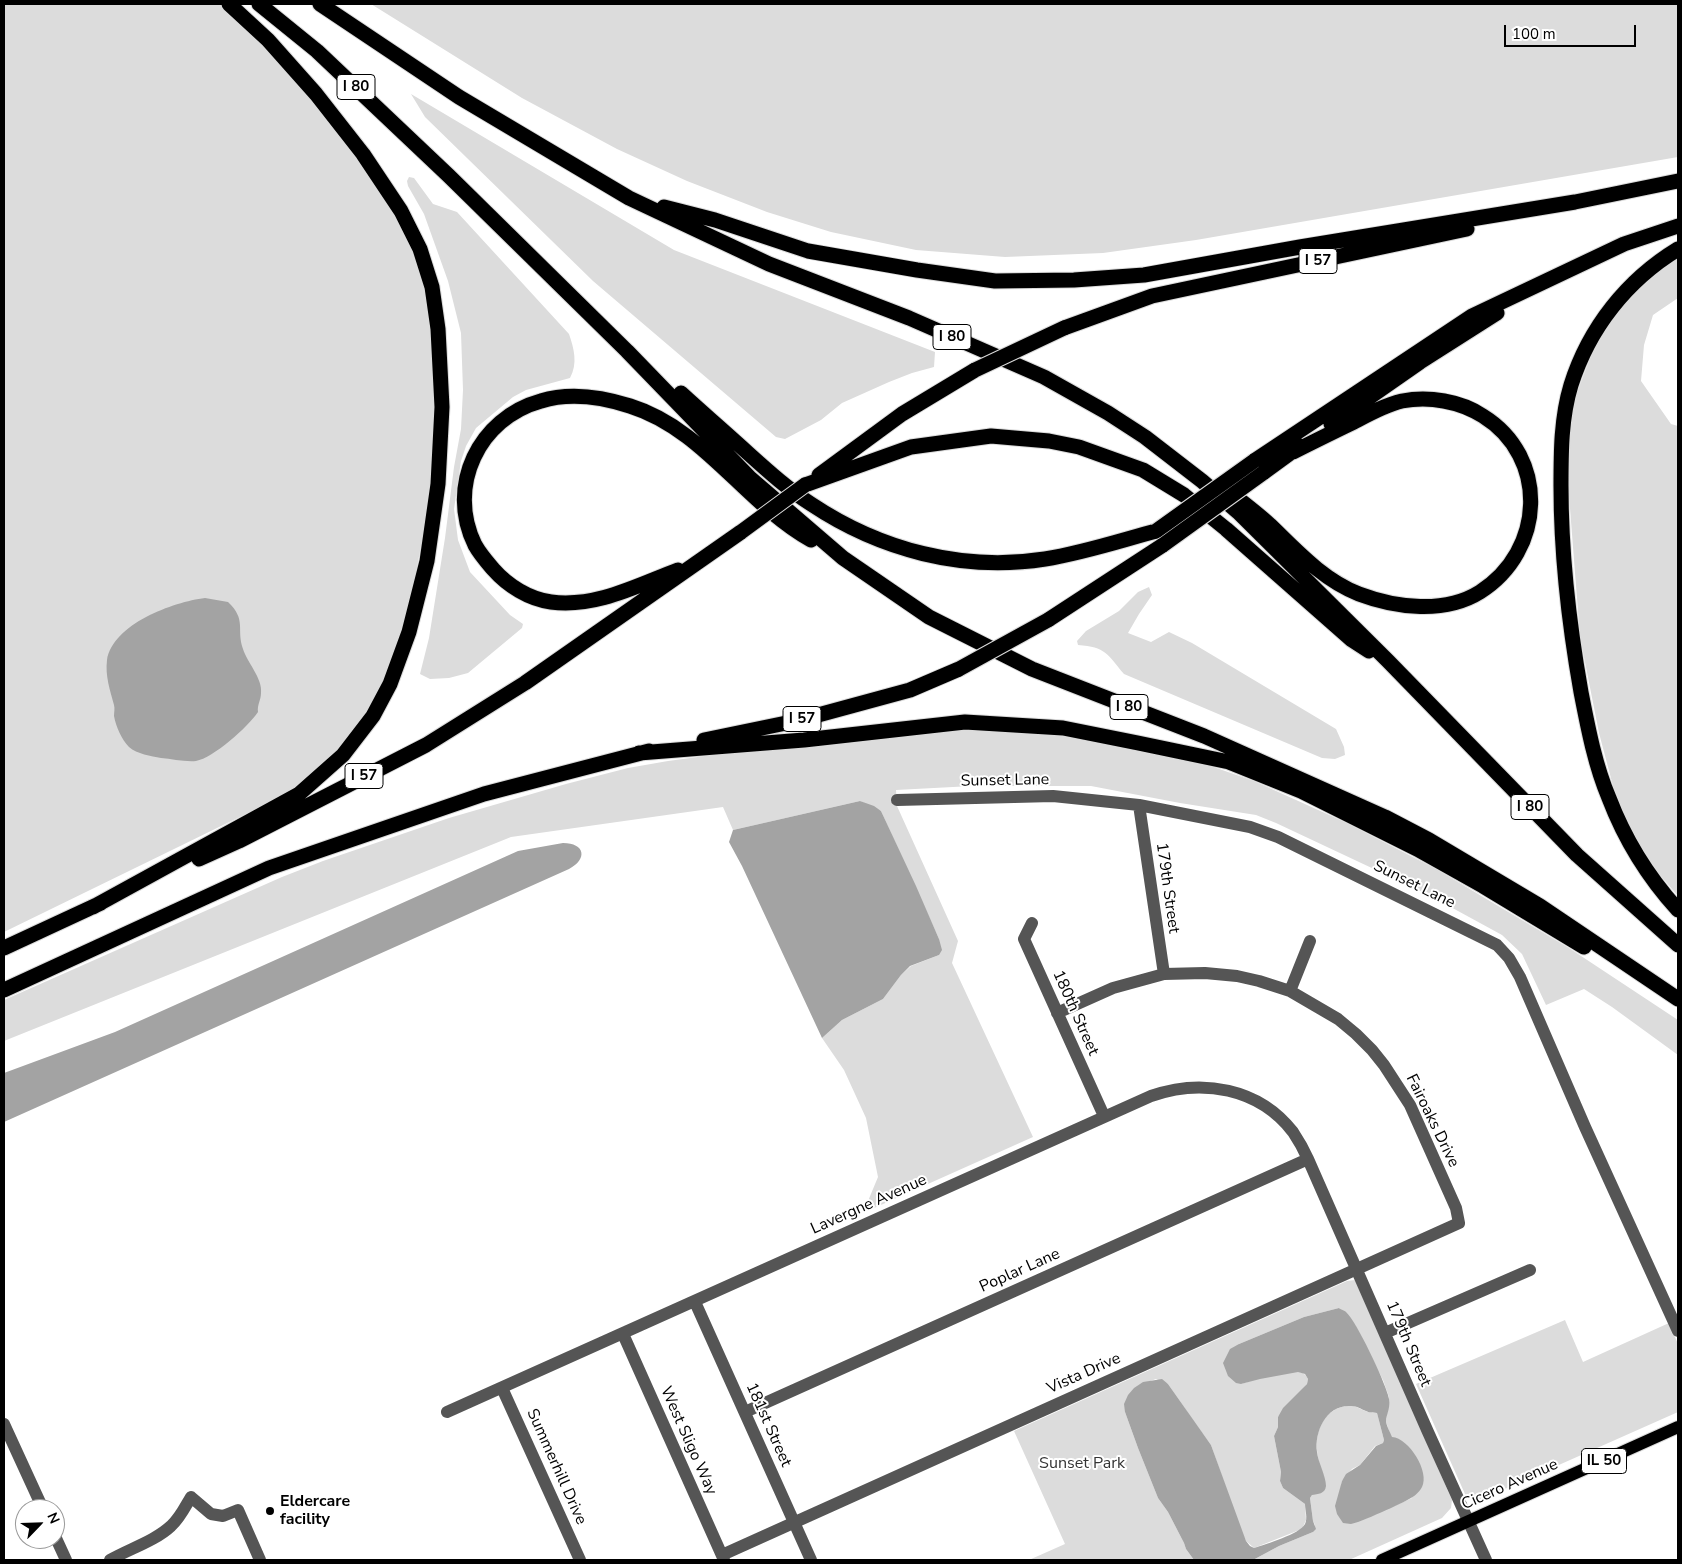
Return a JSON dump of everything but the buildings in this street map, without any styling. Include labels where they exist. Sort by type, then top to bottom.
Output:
[{"type":"highway","points":[[93,907],[299,794],[343,754],[373,716],[390,684],[411,623],[426,561],[438,484],[442,407],[438,329],[432,287],[420,249],[401,211],[363,154],[316,94],[268,40],[229,4]]},
{"type":"highway","name":"I 80","points":[[259,4],[318,51],[449,176],[627,351],[750,478],[843,558],[929,617],[1032,669],[1204,736],[1385,817],[1429,840],[1540,906],[1678,999]]},
{"type":"highway","name":"I 80","points":[[320,4],[459,97],[629,198],[769,264],[909,318],[1044,377],[1108,413],[1145,437],[1202,480],[1238,512],[1388,661],[1576,855],[1678,945]]},
{"type":"highway","name":"I 57","points":[[4,948],[239,841],[426,745],[525,683],[806,485],[844,465],[902,414],[975,370],[1064,328],[1152,296],[1438,236],[1575,202],[1678,181]]},
{"type":"highway","points":[[629,198],[715,220],[808,251],[917,270],[995,280],[1074,280],[1144,275],[1300,247],[1575,202]]},
{"type":"highway","points":[[627,351],[657,372],[779,480],[810,504],[868,536],[906,550],[947,559],[1015,562],[1044,559],[1159,538],[1472,316],[1624,244],[1678,226]]},
{"type":"highway","points":[[1678,249],[1654,265],[1626,290],[1601,322],[1583,354],[1571,385],[1563,424],[1561,519],[1563,565],[1575,656],[1585,714],[1597,760],[1608,796],[1632,847],[1646,870],[1678,910]]},
{"type":"highway","points":[[1293,452],[1420,362],[1549,279]]},
{"type":"highway","points":[[700,561],[596,600],[566,603],[551,602],[519,591],[509,585],[484,559],[471,532],[466,516],[464,497],[469,470],[475,453],[498,424],[517,410],[531,404],[561,397],[597,397],[615,401],[648,412],[680,430],[793,530],[843,558]]},
{"type":"highway","points":[[1145,437],[1185,454],[1330,579],[1360,594],[1388,603],[1420,607],[1430,606],[1454,603],[1479,593],[1499,577],[1518,554],[1524,541],[1530,509],[1530,491],[1528,475],[1521,457],[1502,431],[1475,411],[1460,405],[1423,400],[1402,402],[1380,408],[1293,452],[1258,467]]},
{"type":"highway","points":[[844,465],[911,447],[991,436],[1049,441],[1080,447],[1115,459],[1143,470],[1184,495],[1226,529],[1352,640],[1388,661]]},
{"type":"highway","name":"I 57","points":[[4,990],[269,868],[484,794],[639,753],[796,721],[910,690],[960,669],[1048,620],[1159,538]]},
{"type":"highway","points":[[639,753],[804,740],[965,722],[1063,728],[1229,762],[1301,791],[1376,828],[1491,891],[1578,943],[1621,972],[1652,980]]},
{"type":"main road","name":"Cicero Avenue","points":[[1382,1560],[1678,1427]]},
{"type":"street","name":"Sunset Lane","points":[[897,800],[1053,796],[1139,805],[1250,827],[1278,837],[1491,941],[1510,958],[1520,977],[1678,1332]]},
{"type":"street","name":"179th Street","points":[[1139,805],[1164,974]]},
{"type":"street","name":"180th Street","points":[[1032,923],[1024,939],[1104,1116]]},
{"type":"street","points":[[1290,991],[1310,941]]},
{"type":"street","name":"Fairoaks Drive","points":[[1057,1012],[1113,988],[1164,974],[1205,973],[1237,976],[1290,991],[1338,1019],[1356,1034],[1384,1065],[1410,1105],[1456,1208],[1459,1223]]},
{"type":"street","name":"Lavergne Avenue","points":[[447,1412],[696,1302],[1104,1116],[1168,1090],[1183,1087],[1203,1087],[1238,1093],[1268,1109],[1280,1119],[1299,1141]]},
{"type":"street","name":"179th Street","points":[[1299,1141],[1486,1560]]},
{"type":"street","name":"Poplar Lane","points":[[744,1412],[1308,1159]]},
{"type":"street","name":"Vista Drive","points":[[723,1558],[794,1523],[1459,1223]]},
{"type":"street","points":[[1385,1333],[1530,1270]]},
{"type":"street","name":"181st Street","points":[[696,1302],[811,1560]]},
{"type":"street","name":"West Sligo Way","points":[[623,1334],[723,1558]]},
{"type":"street","name":"Summerhill Drive","points":[[502,1388],[580,1560]]},
{"type":"street","points":[[4,1424],[38,1499]]},
{"type":"street","points":[[110,1560],[158,1535],[171,1526],[191,1497],[211,1514],[223,1516],[238,1510],[260,1560]]},
{"type":"green space","points":[[4,4],[223,4],[272,51],[340,134],[400,221],[420,267],[430,319],[437,438],[429,502],[413,589],[395,658],[374,702],[350,737],[329,760],[296,787],[256,809],[4,932]]},
{"type":"green space","points":[[371,4],[1678,4],[1678,157],[1196,240],[1103,253],[1005,257],[916,250],[831,232],[767,212],[687,181],[617,149],[522,98]]},
{"type":"green space","points":[[411,94],[674,250],[935,352],[934,367],[889,382],[842,403],[821,420],[785,439],[776,437],[593,281],[425,117]]},
{"type":"green space","points":[[409,177],[414,178],[433,204],[457,212],[569,334],[574,356],[574,367],[570,378],[526,390],[513,397],[476,428],[466,446],[461,461],[454,509],[458,540],[470,572],[510,615],[523,624],[522,628],[468,673],[449,678],[430,679],[420,674],[429,638],[461,429],[463,390],[461,333],[448,281],[424,214],[408,186],[407,181]]},
{"type":"green space","points":[[1678,258],[1678,298],[1653,315],[1644,345],[1641,381],[1671,424],[1678,426],[1678,896],[1659,874],[1632,834],[1613,786],[1599,733],[1580,637],[1568,483],[1569,429],[1576,395],[1595,345],[1618,309],[1651,276]]},
{"type":"green space","points":[[1149,587],[1152,595],[1128,633],[1151,642],[1169,632],[1192,643],[1336,729],[1344,747],[1345,755],[1335,759],[1322,758],[1124,674],[1105,653],[1095,648],[1078,645],[1077,641],[1086,631],[1119,611],[1138,592]]},
{"type":"green space","points":[[967,727],[1070,733],[1202,763],[1254,781],[1347,823],[1436,869],[1569,948],[1678,1020],[1678,1055],[1584,989],[1546,1005],[1522,954],[1502,935],[1425,893],[1276,823],[1256,815],[1091,786],[972,786],[896,790],[897,806],[958,941],[952,963],[1033,1137],[863,1213],[878,1177],[866,1118],[844,1070],[822,1038],[842,1020],[883,999],[901,975],[911,966],[939,955],[939,939],[881,811],[860,801],[733,830],[723,807],[511,837],[4,1041],[4,1000],[282,877],[449,818],[628,768],[786,745]]},
{"type":"green space","name":"Sunset Park","points":[[1355,1280],[1452,1500],[1451,1508],[1442,1518],[1349,1560],[1253,1560],[1279,1546],[1313,1532],[1315,1525],[1310,1498],[1316,1494],[1324,1477],[1317,1453],[1317,1436],[1323,1421],[1329,1414],[1339,1408],[1354,1406],[1377,1413],[1384,1440],[1383,1443],[1375,1446],[1360,1465],[1352,1469],[1342,1481],[1340,1492],[1364,1519],[1412,1498],[1386,1422],[1389,1397],[1383,1380],[1355,1325],[1339,1308],[1304,1317],[1239,1344],[1241,1384],[1287,1372],[1303,1373],[1308,1379],[1307,1384],[1278,1417],[1278,1427],[1274,1436],[1281,1472],[1280,1481],[1283,1488],[1305,1504],[1306,1520],[1302,1529],[1254,1548],[1246,1541],[1211,1445],[1168,1384],[1156,1379],[1139,1385],[1125,1412],[1158,1498],[1168,1512],[1186,1549],[1194,1560],[1029,1560],[1065,1544],[1014,1431],[1347,1281]]},
{"type":"green space","points":[[1565,1320],[1583,1362],[1669,1323],[1678,1344],[1678,1412],[1480,1500],[1468,1499],[1416,1384]]},
{"type":"shaded area","points":[[205,598],[228,602],[237,614],[243,649],[260,682],[261,696],[258,712],[230,741],[203,759],[183,761],[161,758],[136,751],[124,741],[114,716],[114,706],[107,672],[107,660],[112,647],[120,636],[146,617],[177,604]]},
{"type":"shaded area","points":[[860,801],[874,806],[881,811],[916,886],[942,950],[939,955],[910,966],[883,999],[842,1020],[822,1038],[729,842],[733,830]]},
{"type":"shaded area","points":[[563,843],[576,846],[581,852],[579,861],[569,869],[4,1122],[4,1073],[115,1032],[518,851]]},
{"type":"shaded area","points":[[1339,1308],[1351,1318],[1376,1365],[1389,1399],[1386,1419],[1387,1426],[1392,1437],[1405,1443],[1421,1465],[1424,1481],[1421,1489],[1413,1497],[1381,1513],[1356,1523],[1343,1523],[1337,1514],[1335,1506],[1342,1481],[1346,1474],[1360,1465],[1376,1446],[1383,1443],[1384,1440],[1377,1413],[1368,1412],[1355,1406],[1335,1409],[1324,1420],[1318,1436],[1317,1452],[1326,1486],[1323,1492],[1312,1495],[1310,1498],[1316,1529],[1253,1560],[1194,1560],[1186,1549],[1168,1512],[1158,1498],[1138,1448],[1125,1412],[1124,1404],[1128,1395],[1143,1382],[1162,1379],[1168,1384],[1211,1445],[1246,1541],[1254,1548],[1282,1538],[1302,1528],[1306,1522],[1306,1514],[1305,1504],[1283,1488],[1280,1481],[1281,1472],[1274,1436],[1278,1427],[1278,1417],[1283,1408],[1307,1384],[1308,1379],[1305,1374],[1298,1372],[1241,1384],[1236,1383],[1228,1376],[1223,1363],[1230,1349],[1239,1344],[1304,1317]]},
{"type":"place","name":"Eldercare facility","points":[[270,1511]]}]
